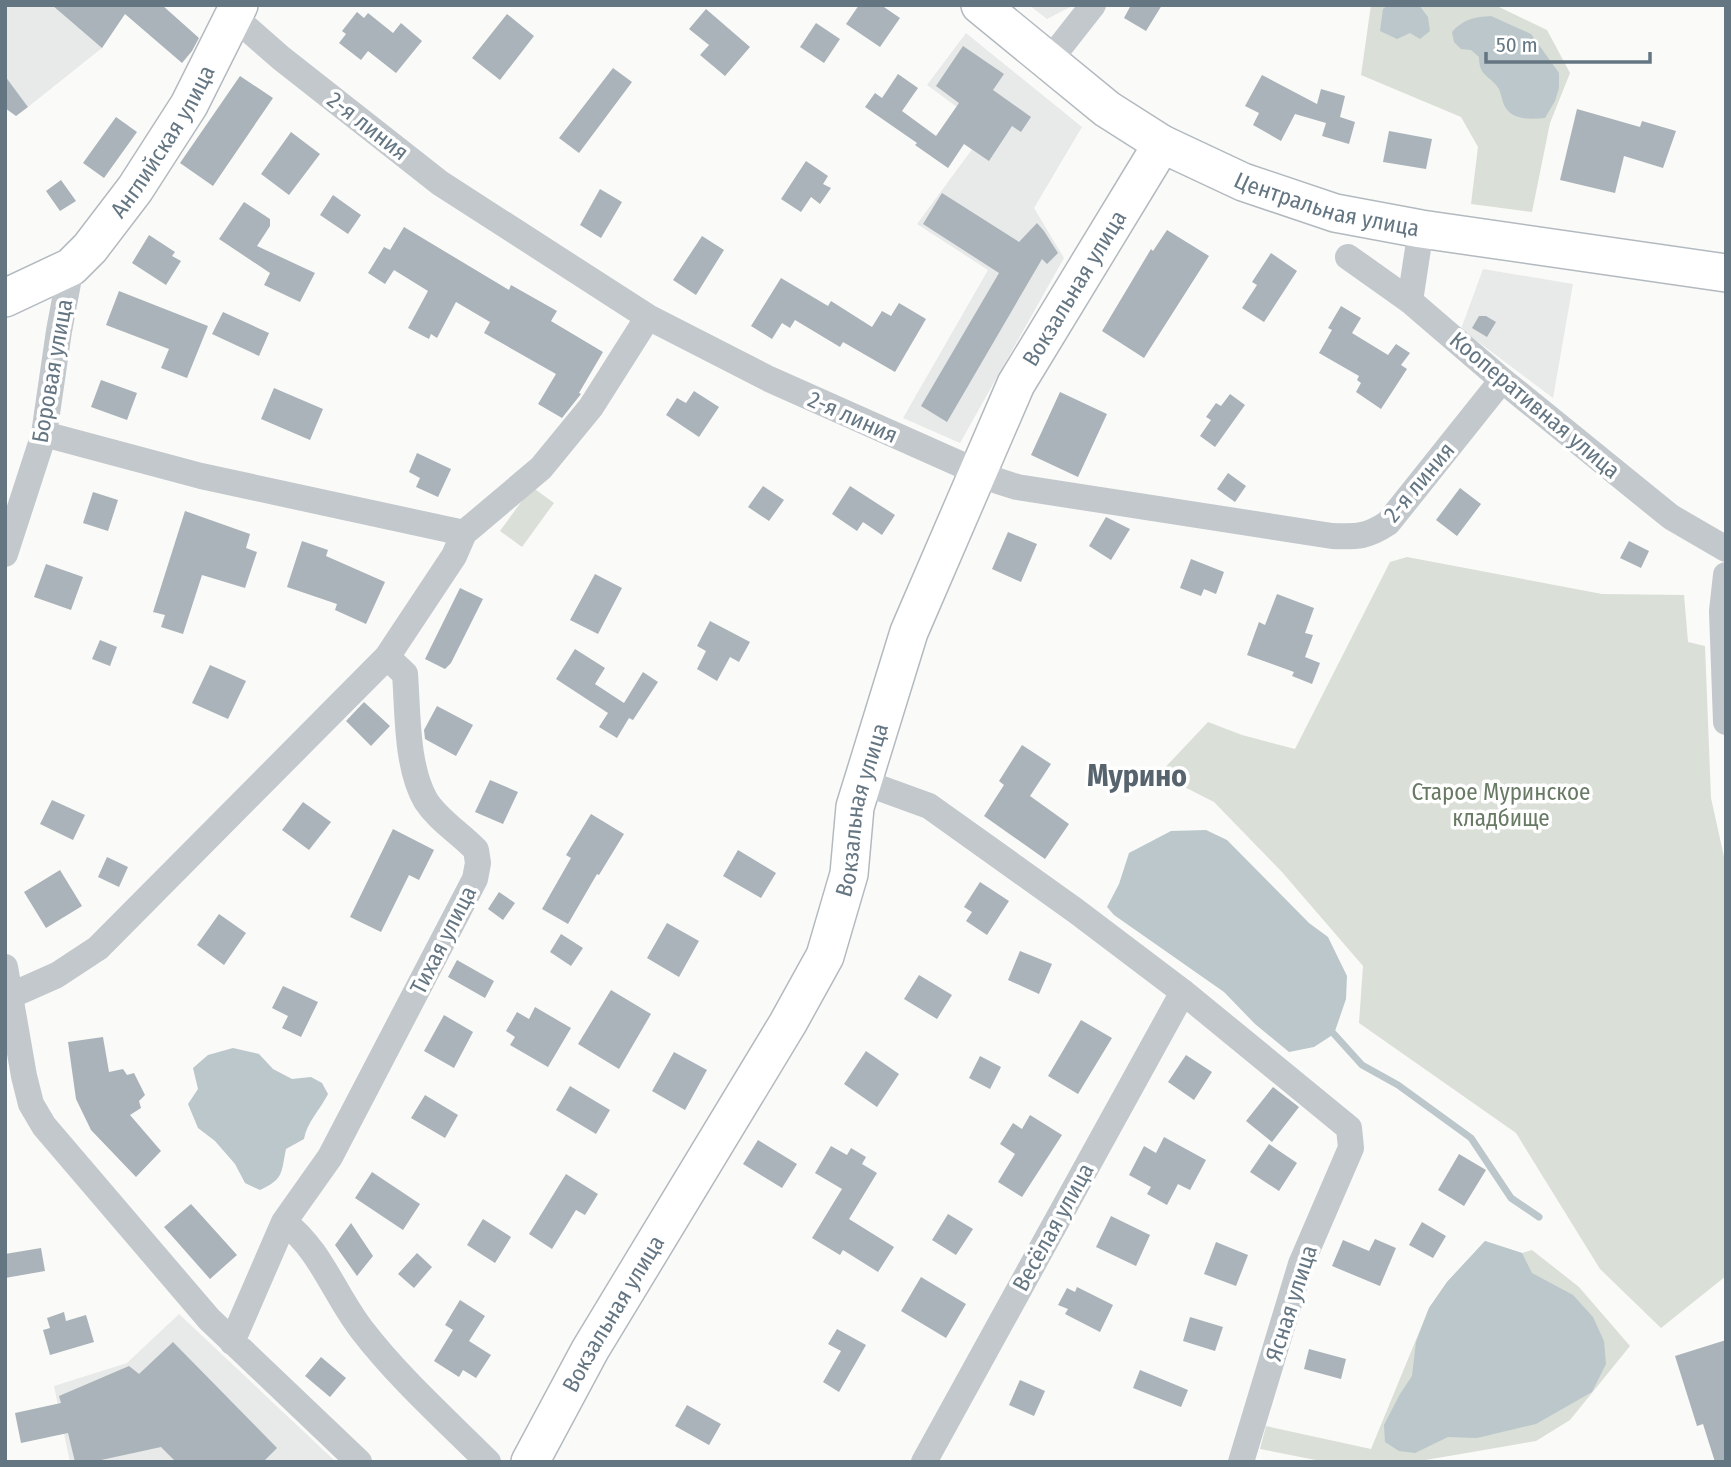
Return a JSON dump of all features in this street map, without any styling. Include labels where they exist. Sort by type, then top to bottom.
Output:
[{"type":"street","name":"Центральная улица","points":[[980,5],[1107,109],[1162,144],[1243,183],[1335,213],[1421,229],[1726,273]]},
{"type":"street","points":[[1049,61],[1093,5]]},
{"type":"street","name":"Английская улица","points":[[71,267],[90,248],[135,189],[189,105],[236,11]]},
{"type":"street","name":"2-я линия","points":[[236,11],[281,58],[440,183],[648,317],[769,379],[977,472],[1017,487],[1332,536],[1371,535],[1388,523],[1502,380]]},
{"type":"street","name":"Вокзальная улица","points":[[530,1462],[596,1339],[788,1023],[825,956],[849,874],[855,807],[909,632],[1016,384],[1162,144]]},
{"type":"street","points":[[1410,301],[1421,229]]},
{"type":"street","name":"Кооперативная улица","points":[[1348,257],[1410,301],[1502,380],[1671,517],[1726,549]]},
{"type":"street","points":[[5,298],[71,267]]},
{"type":"street","name":"Боровая улица","points":[[5,554],[44,434],[71,267]]},
{"type":"street","points":[[12,995],[57,975],[98,948],[387,657],[454,556],[464,533],[541,468],[591,407],[648,317]]},
{"type":"street","points":[[44,434],[201,476],[464,533]]},
{"type":"street","points":[[1726,575],[1726,722]]},
{"type":"street","name":"Тихая улица","points":[[232,1342],[284,1222],[330,1157],[475,879],[477,850],[445,823],[426,800],[413,767],[405,674],[387,657]]},
{"type":"street","points":[[863,782],[929,806],[1076,911],[1183,992]]},
{"type":"street","points":[[5,967],[24,1076],[31,1104],[44,1126],[134,1233],[232,1342],[359,1462]]},
{"type":"street","name":"Ясная улица","points":[[1183,992],[1349,1128],[1351,1148],[1301,1264],[1241,1462]]},
{"type":"street","name":"Весёлая улица","points":[[924,1462],[1183,992]]},
{"type":"street","points":[[284,1222],[315,1252],[370,1339],[405,1379],[488,1462]]},
{"type":"shaded area","points":[[5,5],[131,5],[102,48],[28,107],[5,76]]},
{"type":"shaded area","points":[[1029,5],[1074,5],[1047,19]]},
{"type":"shaded area","points":[[1388,5],[1419,5],[1428,17],[1430,31],[1420,39],[1410,33],[1397,39],[1380,31],[1383,9]]},
{"type":"shaded area","points":[[1491,16],[1531,34],[1559,73],[1559,88],[1555,101],[1545,118],[1522,118],[1507,110],[1496,84],[1483,72],[1479,57],[1471,50],[1461,49],[1454,42],[1452,32],[1460,24]]},
{"type":"shaded area","points":[[966,33],[1082,127],[1034,208],[1064,258],[960,443],[903,418],[988,270],[917,224],[987,129],[927,85]]},
{"type":"shaded area","points":[[1483,269],[1573,284],[1553,398],[1461,329]]},
{"type":"shaded area","points":[[1206,830],[1227,840],[1309,923],[1328,937],[1347,976],[1346,999],[1334,1034],[1314,1047],[1289,1052],[1255,1024],[1224,992],[1114,915],[1107,907],[1119,884],[1129,853],[1171,831]]},
{"type":"shaded area","points":[[233,1048],[259,1054],[273,1069],[292,1079],[311,1077],[322,1083],[328,1094],[304,1139],[286,1149],[282,1170],[277,1179],[260,1190],[245,1183],[235,1164],[215,1141],[198,1128],[188,1104],[198,1089],[193,1068],[208,1055]]},
{"type":"shaded area","points":[[1485,1241],[1522,1253],[1532,1273],[1573,1295],[1593,1317],[1604,1341],[1606,1364],[1592,1392],[1536,1424],[1477,1438],[1448,1437],[1415,1453],[1399,1451],[1385,1442],[1384,1425],[1412,1376],[1416,1342],[1429,1308],[1447,1282]]},
{"type":"shaded area","points":[[179,1314],[336,1462],[70,1462],[54,1386],[127,1363]]},
{"type":"green space","points":[[1371,5],[1495,5],[1547,30],[1570,73],[1550,123],[1532,212],[1471,204],[1478,147],[1461,117],[1361,75]]},
{"type":"green space","points":[[532,487],[554,503],[522,547],[500,531]]},
{"type":"green space","name":"Старое Муринское кладбище","points":[[1407,557],[1602,594],[1684,595],[1688,642],[1705,646],[1711,798],[1726,866],[1726,1276],[1661,1328],[1600,1269],[1516,1133],[1359,1023],[1363,966],[1282,872],[1214,802],[1159,774],[1208,722],[1242,735],[1295,749],[1390,562]]},
{"type":"green space","points":[[1485,1241],[1522,1253],[1532,1250],[1579,1287],[1630,1346],[1570,1420],[1536,1441],[1414,1462],[1326,1462],[1260,1449],[1266,1426],[1371,1449],[1429,1308],[1447,1282]]},
{"type":"building","points":[[52,5],[162,5],[199,38],[182,63],[125,14],[102,48]]},
{"type":"building","points":[[859,5],[881,5],[900,18],[880,47],[846,24]]},
{"type":"building","points":[[1131,5],[1162,5],[1146,31],[1124,18]]},
{"type":"building","points":[[706,9],[750,47],[725,76],[700,55],[709,45],[689,29]]},
{"type":"building","points":[[357,12],[364,18],[368,13],[393,33],[401,23],[422,41],[396,73],[368,51],[361,60],[339,43],[346,34],[342,31]]},
{"type":"building","points":[[507,14],[534,36],[500,80],[472,58]]},
{"type":"building","points":[[816,23],[840,39],[824,63],[800,47]]},
{"type":"building","points":[[963,46],[1004,74],[993,90],[1031,117],[1021,132],[1012,126],[989,161],[964,144],[948,168],[865,107],[875,93],[882,98],[898,74],[918,88],[902,111],[936,136],[959,103],[936,86]]},
{"type":"building","points":[[613,68],[632,82],[579,153],[559,138]]},
{"type":"building","points":[[1262,75],[1317,104],[1321,89],[1345,96],[1340,117],[1355,122],[1349,144],[1322,136],[1326,123],[1295,114],[1281,141],[1253,125],[1259,113],[1245,106]]},
{"type":"building","points":[[5,76],[28,107],[16,116],[5,108]]},
{"type":"building","points":[[240,76],[273,98],[213,186],[180,163]]},
{"type":"building","points":[[1577,109],[1640,127],[1642,121],[1676,131],[1663,168],[1624,156],[1615,193],[1560,180]]},
{"type":"building","points":[[116,117],[137,132],[104,178],[83,163]]},
{"type":"building","points":[[1389,131],[1432,139],[1426,169],[1383,162]]},
{"type":"building","points":[[291,132],[320,154],[289,195],[261,174]]},
{"type":"building","points":[[806,161],[828,176],[823,184],[831,188],[820,204],[811,197],[801,212],[781,199]]},
{"type":"building","points":[[61,180],[76,201],[60,211],[46,191]]},
{"type":"building","points":[[600,189],[622,202],[601,238],[580,225]]},
{"type":"building","points":[[942,193],[1019,242],[1037,223],[1058,253],[1047,264],[1042,259],[947,422],[921,406],[999,273],[923,224]]},
{"type":"building","points":[[333,195],[361,215],[348,234],[320,215]]},
{"type":"building","points":[[244,202],[270,219],[270,226],[257,246],[315,273],[300,302],[264,285],[270,273],[219,239]]},
{"type":"building","points":[[404,227],[509,290],[511,285],[557,311],[551,321],[603,352],[579,393],[581,394],[562,418],[538,404],[556,374],[484,333],[490,322],[456,302],[437,338],[431,334],[429,339],[408,328],[428,291],[394,270],[385,284],[368,273],[384,247],[390,250]]},
{"type":"building","points":[[1167,230],[1209,256],[1144,358],[1102,331],[1151,249],[1153,251]]},
{"type":"building","points":[[149,235],[175,252],[172,256],[181,261],[166,285],[132,263]]},
{"type":"building","points":[[702,236],[724,250],[696,295],[673,280]]},
{"type":"building","points":[[1271,253],[1297,271],[1264,322],[1242,308],[1257,285],[1252,282]]},
{"type":"building","points":[[781,278],[828,306],[831,301],[872,327],[882,311],[891,316],[899,303],[926,319],[895,372],[843,342],[840,347],[795,320],[790,328],[782,323],[772,339],[751,326]]},
{"type":"building","points":[[119,291],[208,326],[187,378],[161,368],[169,349],[106,325]]},
{"type":"building","points":[[1341,306],[1361,318],[1352,333],[1388,355],[1396,344],[1410,353],[1401,365],[1407,369],[1381,409],[1356,392],[1361,383],[1357,380],[1359,376],[1319,353],[1332,330],[1328,328]]},
{"type":"building","points":[[223,312],[269,333],[259,356],[212,334]]},
{"type":"building","points":[[1479,316],[1486,316],[1496,322],[1487,337],[1472,328]]},
{"type":"building","points":[[101,380],[137,393],[127,420],[91,407]]},
{"type":"building","points":[[274,388],[323,409],[310,440],[261,419]]},
{"type":"building","points":[[694,391],[719,407],[699,437],[666,415],[677,398],[686,403]]},
{"type":"building","points":[[1060,392],[1107,414],[1078,477],[1031,455]]},
{"type":"building","points":[[1230,394],[1245,405],[1215,447],[1200,436],[1211,420],[1206,417],[1216,403],[1221,406]]},
{"type":"building","points":[[417,453],[451,469],[438,497],[416,487],[420,478],[409,472]]},
{"type":"building","points":[[1228,473],[1246,486],[1235,502],[1217,489]]},
{"type":"building","points":[[763,486],[784,500],[769,521],[748,507]]},
{"type":"building","points":[[850,486],[895,515],[882,535],[863,522],[857,531],[832,514]]},
{"type":"building","points":[[1460,488],[1481,504],[1457,536],[1436,520]]},
{"type":"building","points":[[93,492],[118,500],[108,531],[83,523]]},
{"type":"building","points":[[185,511],[250,534],[246,548],[257,552],[245,588],[202,575],[183,634],[161,627],[165,615],[153,612]]},
{"type":"building","points":[[1106,517],[1130,529],[1111,560],[1089,546]]},
{"type":"building","points":[[1008,532],[1037,544],[1021,582],[992,569]]},
{"type":"building","points":[[302,541],[328,550],[326,556],[385,582],[366,624],[335,610],[337,604],[287,587]]},
{"type":"building","points":[[1629,541],[1649,551],[1641,568],[1620,558]]},
{"type":"building","points":[[1191,559],[1224,572],[1216,594],[1204,589],[1201,596],[1180,588]]},
{"type":"building","points":[[46,564],[83,577],[71,610],[34,597]]},
{"type":"building","points":[[595,574],[622,588],[598,634],[570,620]]},
{"type":"building","points":[[460,588],[483,599],[451,663],[445,669],[425,659]]},
{"type":"building","points":[[1277,594],[1314,608],[1305,633],[1313,635],[1305,657],[1320,663],[1312,684],[1292,676],[1294,672],[1247,655],[1259,622],[1265,625]]},
{"type":"building","points":[[710,621],[750,642],[739,662],[730,657],[717,681],[697,669],[706,651],[697,646]]},
{"type":"building","points":[[100,640],[117,647],[110,666],[92,659]]},
{"type":"building","points":[[575,649],[605,668],[595,684],[624,703],[643,672],[658,682],[633,720],[629,718],[617,738],[599,727],[608,713],[556,679]]},
{"type":"building","points":[[210,665],[246,681],[228,719],[192,703]]},
{"type":"building","points":[[364,702],[390,726],[371,746],[346,721]]},
{"type":"building","points":[[437,706],[473,725],[456,756],[425,739],[424,730]]},
{"type":"building","points":[[1022,745],[1051,764],[1030,796],[1069,824],[1045,859],[984,816],[1004,785],[999,781]]},
{"type":"building","points":[[490,780],[518,792],[503,824],[475,812]]},
{"type":"building","points":[[52,800],[85,815],[73,840],[40,824]]},
{"type":"building","points":[[303,802],[331,822],[309,850],[282,830]]},
{"type":"building","points":[[591,814],[624,834],[568,924],[542,909],[571,858],[566,855]]},
{"type":"building","points":[[393,829],[434,850],[419,880],[409,875],[381,932],[350,917]]},
{"type":"building","points":[[738,850],[776,873],[761,898],[723,876]]},
{"type":"building","points":[[107,857],[128,867],[119,887],[98,877]]},
{"type":"building","points":[[60,870],[82,906],[46,928],[24,892]]},
{"type":"building","points":[[980,882],[1009,901],[987,935],[966,921],[972,912],[964,907]]},
{"type":"building","points":[[499,892],[515,903],[503,920],[488,909]]},
{"type":"building","points":[[219,914],[246,933],[224,965],[197,945]]},
{"type":"building","points":[[667,923],[699,941],[679,977],[647,958]]},
{"type":"building","points":[[561,934],[583,948],[571,966],[550,952]]},
{"type":"building","points":[[1020,951],[1052,964],[1039,994],[1008,980]]},
{"type":"building","points":[[457,960],[494,981],[485,998],[448,977]]},
{"type":"building","points":[[919,975],[952,995],[937,1019],[904,999]]},
{"type":"building","points":[[283,986],[318,1002],[301,1037],[282,1028],[288,1016],[272,1008]]},
{"type":"building","points":[[611,990],[651,1014],[619,1069],[578,1044]]},
{"type":"building","points":[[535,1007],[571,1028],[548,1067],[510,1045],[515,1037],[506,1031],[517,1012],[529,1019]]},
{"type":"building","points":[[444,1015],[473,1032],[454,1068],[424,1051]]},
{"type":"building","points":[[1081,1020],[1112,1038],[1078,1094],[1048,1076]]},
{"type":"building","points":[[103,1037],[109,1072],[123,1069],[127,1075],[134,1073],[145,1095],[139,1101],[141,1108],[130,1115],[161,1151],[136,1177],[91,1130],[76,1099],[68,1042]]},
{"type":"building","points":[[866,1051],[899,1074],[877,1107],[844,1084]]},
{"type":"building","points":[[674,1052],[707,1070],[685,1110],[652,1091]]},
{"type":"building","points":[[1186,1055],[1212,1072],[1194,1100],[1168,1082]]},
{"type":"building","points":[[980,1056],[1001,1067],[990,1089],[969,1078]]},
{"type":"building","points":[[570,1086],[610,1110],[596,1134],[556,1110]]},
{"type":"building","points":[[1273,1087],[1299,1107],[1272,1142],[1246,1121]]},
{"type":"building","points":[[425,1095],[458,1115],[445,1138],[411,1118]]},
{"type":"building","points":[[1030,1115],[1062,1135],[1022,1197],[998,1182],[1015,1154],[1000,1144],[1013,1123],[1022,1129]]},
{"type":"building","points":[[1164,1137],[1206,1160],[1190,1190],[1178,1184],[1167,1205],[1147,1194],[1151,1187],[1129,1175],[1144,1146],[1156,1153]]},
{"type":"building","points":[[758,1140],[797,1164],[782,1188],[743,1164]]},
{"type":"building","points":[[1269,1144],[1297,1163],[1279,1191],[1250,1172]]},
{"type":"building","points":[[831,1146],[847,1155],[851,1148],[866,1157],[862,1164],[877,1173],[849,1219],[894,1247],[878,1272],[843,1250],[840,1255],[812,1238],[842,1189],[815,1173]]},
{"type":"building","points":[[1459,1154],[1486,1170],[1464,1206],[1438,1190]]},
{"type":"building","points":[[372,1172],[420,1204],[403,1230],[355,1198]]},
{"type":"building","points":[[566,1174],[598,1194],[585,1215],[576,1210],[552,1249],[529,1234]]},
{"type":"building","points":[[191,1204],[237,1255],[210,1279],[164,1227]]},
{"type":"building","points":[[948,1214],[973,1229],[956,1255],[932,1240]]},
{"type":"building","points":[[1111,1216],[1150,1235],[1136,1266],[1096,1247]]},
{"type":"building","points":[[483,1219],[511,1237],[495,1263],[467,1245]]},
{"type":"building","points":[[1422,1222],[1446,1236],[1433,1258],[1409,1245]]},
{"type":"building","points":[[351,1223],[373,1256],[357,1276],[335,1245]]},
{"type":"building","points":[[1375,1239],[1396,1248],[1380,1286],[1332,1266],[1343,1240],[1369,1251]]},
{"type":"building","points":[[1216,1242],[1248,1255],[1236,1286],[1204,1274]]},
{"type":"building","points":[[41,1248],[45,1271],[5,1278],[5,1254]]},
{"type":"building","points":[[417,1253],[432,1267],[414,1288],[398,1274]]},
{"type":"building","points":[[921,1277],[966,1304],[946,1338],[901,1311]]},
{"type":"building","points":[[1077,1287],[1113,1305],[1100,1332],[1065,1314],[1068,1309],[1058,1305],[1067,1288],[1075,1292]]},
{"type":"building","points":[[460,1300],[485,1316],[469,1341],[491,1355],[476,1378],[463,1370],[459,1377],[434,1361],[453,1330],[445,1325]]},
{"type":"building","points":[[64,1312],[66,1321],[86,1315],[94,1342],[50,1355],[43,1330],[50,1328],[47,1318]]},
{"type":"building","points":[[1190,1317],[1223,1327],[1215,1351],[1183,1341]]},
{"type":"building","points":[[837,1329],[866,1345],[839,1392],[823,1382],[841,1351],[828,1344]]},
{"type":"building","points":[[1726,1340],[1726,1462],[1715,1462],[1703,1424],[1697,1426],[1675,1356]]},
{"type":"building","points":[[173,1342],[277,1448],[263,1462],[176,1462],[161,1447],[92,1462],[75,1462],[68,1433],[21,1443],[15,1413],[61,1403],[59,1396],[129,1366],[139,1374]]},
{"type":"building","points":[[1309,1349],[1346,1359],[1341,1379],[1304,1369]]},
{"type":"building","points":[[321,1357],[346,1378],[330,1397],[305,1376]]},
{"type":"building","points":[[1140,1370],[1188,1390],[1181,1407],[1133,1388]]},
{"type":"building","points":[[1020,1380],[1045,1391],[1034,1416],[1009,1405]]},
{"type":"building","points":[[687,1405],[721,1424],[709,1445],[675,1426]]},
{"type":"waterway","points":[[1334,1034],[1362,1065],[1398,1085],[1471,1138],[1511,1198],[1539,1217]]},
{"type":"district","name":"Мурино","points":[[1137,776]]}]
